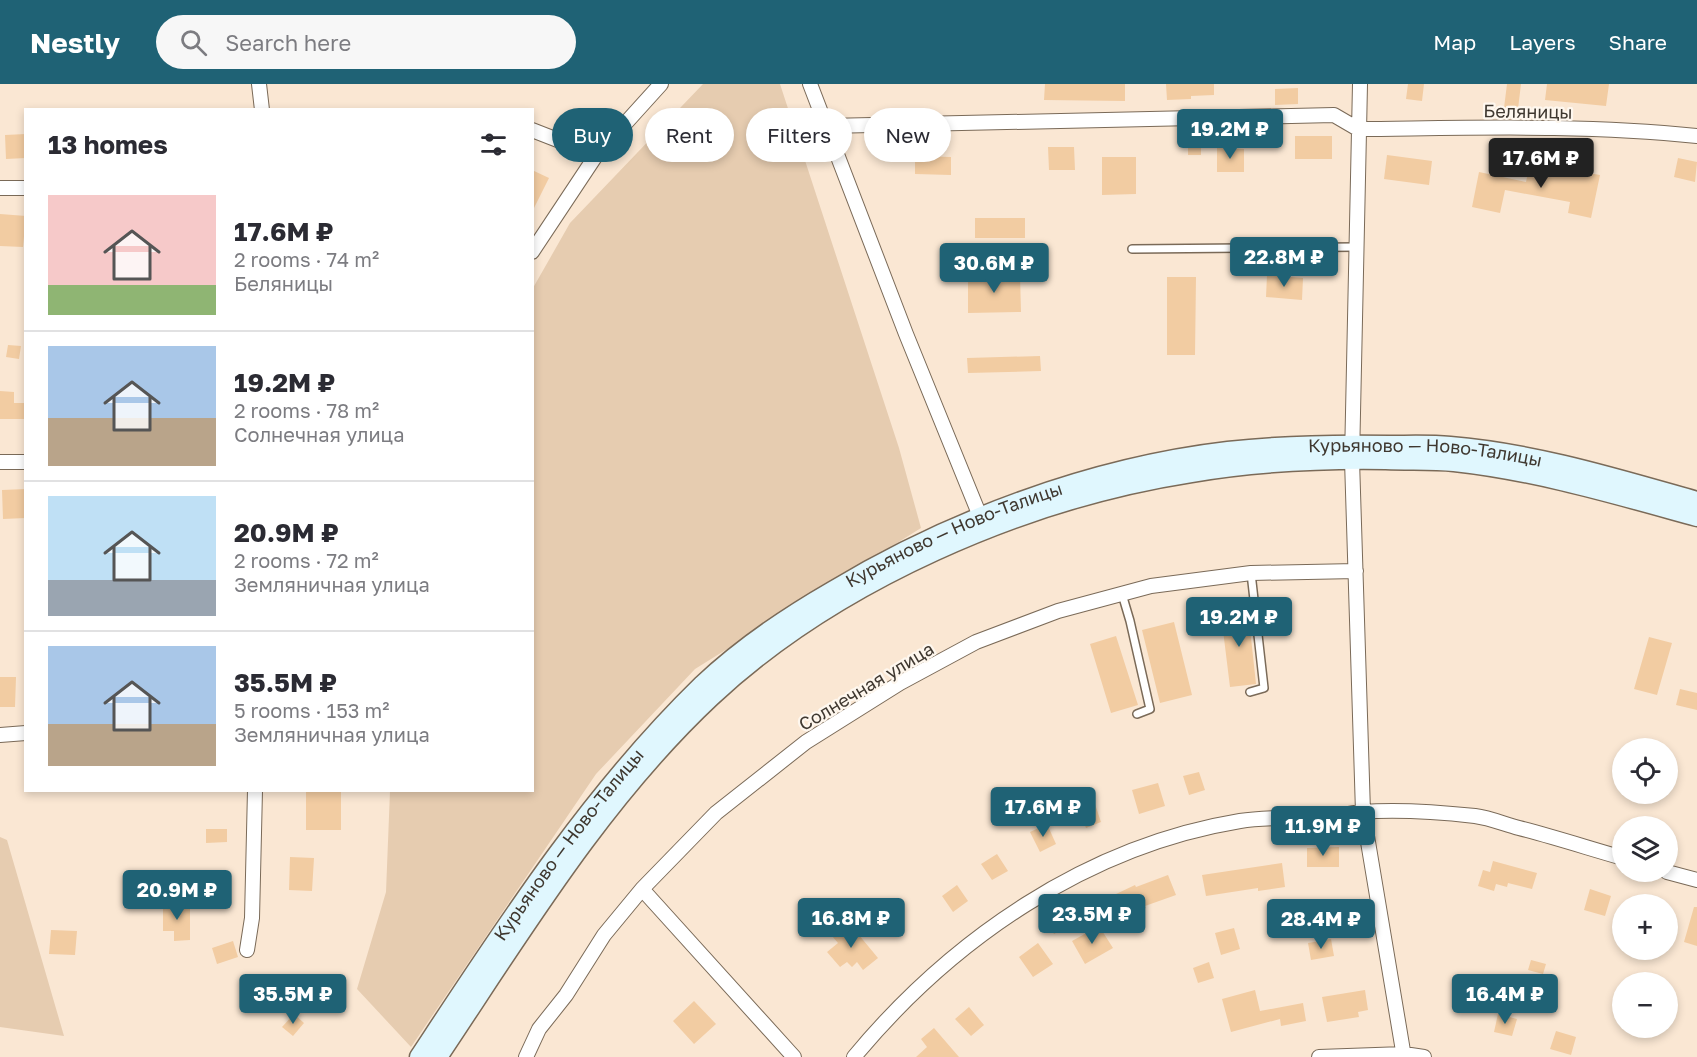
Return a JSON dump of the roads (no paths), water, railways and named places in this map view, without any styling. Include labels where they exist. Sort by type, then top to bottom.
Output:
[{"type":"main road","name":"Курьяново — Ново-Талицы","points":[[419,1057],[550,864],[630,761],[704,683],[764,636],[810,604],[907,549],[983,523],[1154,480],[1228,468],[1305,461],[1352,452],[1449,446],[1520,455],[1586,469],[1697,501]]},
{"type":"main road","name":"Курьяново — Ново-Талицы","points":[[1352,452],[1516,470],[1584,486],[1697,518]]},
{"type":"main road","name":"Курьяново — Ново-Талицы","points":[[438,1057],[603,818],[645,767],[713,695],[771,648],[819,615],[983,523]]},
{"type":"street","points":[[259,84],[262,108]]},
{"type":"street","points":[[633,115],[661,84]]},
{"type":"street","points":[[810,84],[820,108]]},
{"type":"street","points":[[1360,84],[1352,452],[1363,812],[1404,1055]]},
{"type":"street","points":[[852,125],[1334,115],[1358,129]]},
{"type":"street","name":"Беляницы","points":[[1358,129],[1548,128],[1658,132],[1697,136]]},
{"type":"street","points":[[534,131],[552,138]]},
{"type":"street","points":[[534,249],[591,162]]},
{"type":"street","points":[[841,162],[906,334],[983,523]]},
{"type":"street","points":[[0,188],[24,188]]},
{"type":"street","points":[[0,462],[24,462]]},
{"type":"street","name":"Солнечная улица","points":[[526,1057],[539,1029],[566,995],[604,935],[642,889],[716,813],[806,742],[900,683],[976,642],[1058,611],[1151,586],[1251,573],[1356,571]]},
{"type":"street","points":[[0,735],[24,733]]},
{"type":"street","points":[[247,950],[252,918],[255,792]]},
{"type":"street","points":[[854,1057],[918,989],[1002,919],[1107,860],[1167,837],[1241,820],[1330,817],[1363,812],[1427,812],[1478,816],[1612,855]]},
{"type":"street","points":[[1678,875],[1697,880]]},
{"type":"street","points":[[642,889],[794,1057]]},
{"type":"street","points":[[1319,1057],[1404,1055],[1424,1057]]},
{"type":"lane","points":[[1132,249],[1356,247]]},
{"type":"lane","points":[[1250,692],[1264,688],[1251,573]]},
{"type":"lane","points":[[1122,594],[1150,709],[1137,714]]}]
